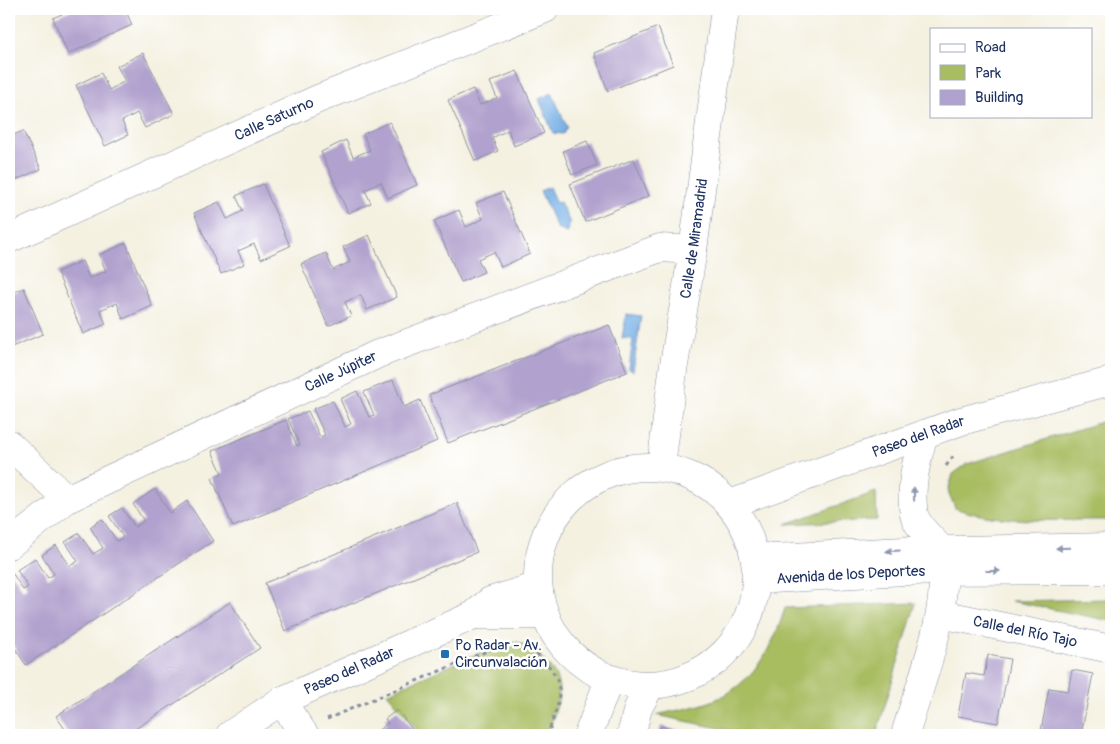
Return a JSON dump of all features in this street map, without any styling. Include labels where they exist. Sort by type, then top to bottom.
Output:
[{"type":"street","name":"Calle Saturno","points":[[9,239],[318,99],[545,9]]},
{"type":"street","name":"Calle de Miramadrid","points":[[661,467],[673,371],[693,250],[725,9]]},
{"type":"street","name":"Calle Júpiter","points":[[9,545],[67,499],[378,354],[660,248],[693,250]]},
{"type":"street","name":"Paseo del Radar","points":[[730,504],[961,421],[1111,381]]},
{"type":"street","points":[[905,735],[941,614],[943,560],[914,515],[913,476],[924,434]]},
{"type":"street","points":[[9,444],[67,499]]},
{"type":"street","points":[[634,467],[661,467],[696,478],[730,504],[744,526],[755,567],[750,612],[735,642],[711,665],[682,680],[650,686],[609,680],[584,666],[561,643],[545,616],[538,586],[540,553],[552,521],[574,495],[602,476],[634,467]]},
{"type":"street","name":"Avenida de los Deportes","points":[[755,567],[817,575],[943,560],[1111,547]]},
{"type":"street","name":"Avenida de los Deportes","points":[[943,560],[1111,570]]},
{"type":"street","name":"Paseo del Radar","points":[[230,735],[281,701],[474,615],[490,602],[538,586]]},
{"type":"street","name":"Calle del Río Tajo","points":[[941,614],[1111,649]]},
{"type":"street","name":"Paseo del Radar","points":[[474,615],[545,616]]},
{"type":"street","points":[[588,735],[609,680]]},
{"type":"street","points":[[631,735],[638,708],[650,686]]},
{"type":"street","points":[[281,701],[303,732]]},
{"type":"path","points":[[941,474],[954,454],[967,445],[961,421]]},
{"type":"path","points":[[518,642],[532,649],[544,661],[558,681],[559,694],[548,735]]},
{"type":"path","points":[[303,732],[503,645]]},
{"type":"green space","points":[[1111,419],[1111,520],[1011,519],[991,517],[955,508],[948,491],[953,474],[967,464]]},
{"type":"green space","points":[[876,492],[877,520],[786,524]]},
{"type":"green space","points":[[1111,599],[1111,621],[1011,601]]},
{"type":"green space","points":[[916,603],[876,735],[752,735],[656,715],[712,701],[743,682],[769,648],[785,608]]},
{"type":"green space","points":[[518,642],[546,662],[552,669],[559,685],[556,709],[548,735],[421,735],[387,693],[495,646]]},
{"type":"water","points":[[552,93],[567,127],[563,134],[553,133],[539,99]]},
{"type":"water","points":[[549,187],[556,203],[560,202],[570,223],[566,233],[557,228],[540,191]]},
{"type":"water","points":[[626,314],[641,316],[633,371],[629,369],[633,339],[622,338]]},
{"type":"building","points":[[73,9],[125,9],[132,25],[68,54],[53,18]]},
{"type":"building","points":[[658,27],[673,65],[608,91],[594,53]]},
{"type":"building","points":[[143,53],[174,114],[145,128],[137,113],[122,121],[128,135],[105,146],[76,85],[101,73],[109,90],[125,81],[117,66]]},
{"type":"building","points":[[517,71],[544,133],[514,146],[508,130],[492,138],[498,151],[475,161],[448,100],[473,89],[480,105],[497,98],[490,82]]},
{"type":"building","points":[[390,122],[417,185],[388,198],[381,182],[365,190],[371,203],[348,213],[321,152],[346,140],[353,157],[370,150],[363,134]]},
{"type":"building","points":[[23,131],[41,169],[9,183],[9,137]]},
{"type":"building","points":[[587,141],[597,165],[572,175],[563,151]]},
{"type":"building","points":[[634,159],[649,196],[585,222],[570,184]]},
{"type":"building","points":[[263,184],[290,246],[261,259],[254,244],[238,251],[244,264],[221,274],[194,213],[219,202],[227,219],[243,211],[236,196]]},
{"type":"building","points":[[503,192],[530,254],[501,267],[494,252],[478,259],[484,272],[461,282],[434,221],[459,210],[466,227],[483,219],[476,203]]},
{"type":"building","points":[[369,235],[397,297],[367,310],[361,295],[345,302],[351,316],[328,326],[301,264],[326,253],[333,270],[350,262],[343,247]]},
{"type":"building","points":[[126,243],[152,306],[123,319],[117,303],[100,310],[106,324],[83,334],[57,272],[82,261],[89,278],[106,271],[99,255]]},
{"type":"building","points":[[24,288],[43,334],[9,348],[9,294]]},
{"type":"building","points":[[609,325],[627,372],[448,443],[429,395]]},
{"type":"building","points":[[393,380],[404,407],[420,400],[437,441],[233,527],[212,478],[222,473],[212,451],[286,420],[297,446],[300,445],[288,419],[308,411],[320,437],[325,435],[313,409],[333,401],[345,427],[351,424],[340,399],[357,391],[369,417],[374,415],[364,392]]},
{"type":"building","points":[[155,489],[170,513],[187,501],[213,541],[26,665],[9,639],[9,577],[13,574],[23,590],[28,587],[17,570],[35,558],[48,578],[54,574],[42,555],[56,545],[70,566],[78,561],[65,542],[79,533],[93,554],[103,548],[90,527],[102,519],[117,541],[123,537],[109,516],[122,508],[135,527],[144,521],[133,504]]},
{"type":"building","points":[[457,503],[477,552],[285,631],[265,583]]},
{"type":"building","points":[[230,602],[260,648],[126,735],[69,735],[56,716]]},
{"type":"building","points":[[988,655],[1010,659],[998,723],[958,716],[966,673],[984,676]]},
{"type":"building","points":[[1072,670],[1093,674],[1081,735],[1062,735],[1041,731],[1049,688],[1068,691]]},
{"type":"building","points":[[397,710],[417,735],[367,735],[374,730],[376,732],[388,723],[385,719]]},
{"type":"building","points":[[661,726],[695,735],[658,735]]},
{"type":"place","name":"Pº Radar - Av. Circunvalación","points":[[445,654]]}]
